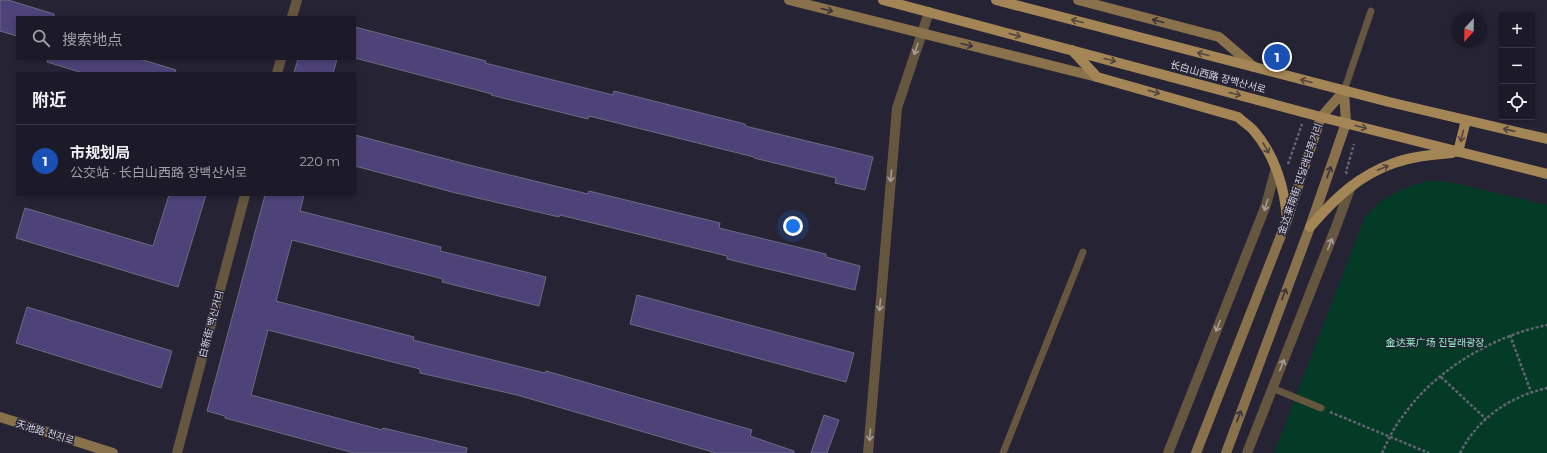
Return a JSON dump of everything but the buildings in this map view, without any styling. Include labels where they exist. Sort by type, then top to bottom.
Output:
[{"type":"main road","points":[[789,0],[1097,77],[1238,117],[1254,130],[1266,147],[1276,168],[1286,204],[1287,220]]},
{"type":"main road","name":"长白山西路 장백산서로","points":[[883,0],[1321,117],[1547,174]]},
{"type":"main road","name":"长白山西路 장백산서로","points":[[996,0],[1344,91],[1547,139]]},
{"type":"main road","name":"长白山西路 장백산서로","points":[[1078,0],[1219,37],[1254,67]]},
{"type":"main road","points":[[1072,50],[1097,77]]},
{"type":"main road","points":[[1226,453],[1310,227],[1346,123],[1344,91]]},
{"type":"main road","name":"金达莱南街 진달래남쪽거리","points":[[1196,453],[1287,220],[1321,117],[1344,91]]},
{"type":"main road","points":[[1310,227],[1331,203],[1351,186],[1371,173],[1395,162],[1417,157],[1458,152],[1466,120]]},
{"type":"main road","name":"天池路 천지로","points":[[0,418],[113,453]]},
{"type":"street","points":[[292,16],[297,0]]},
{"type":"street","points":[[868,453],[897,108],[929,12]]},
{"type":"street","points":[[278,72],[281,60]]},
{"type":"street","points":[[1168,453],[1266,205],[1276,168]]},
{"type":"street","points":[[1247,453],[1351,186]]},
{"type":"street","name":"白新街 백신거리","points":[[176,453],[245,196]]},
{"type":"lane","points":[[1344,91],[1371,11]]},
{"type":"lane","points":[[1003,453],[1083,252]]},
{"type":"lane","points":[[1272,388],[1321,408]]},
{"type":"path","name":"金达莱南街 진달래남쪽거리","points":[[1276,168],[1289,164],[1306,113]]},
{"type":"path","points":[[1351,186],[1346,172],[1359,126]]},
{"type":"path","points":[[1382,453],[1402,416],[1415,401],[1441,377],[1465,358],[1510,335],[1547,325]]},
{"type":"path","points":[[1510,335],[1531,392]]},
{"type":"path","points":[[1441,377],[1486,419]]},
{"type":"path","points":[[1460,453],[1474,432],[1486,419],[1502,406],[1531,392],[1547,388]]},
{"type":"path","points":[[1321,408],[1429,453]]},
{"type":"green space","name":"金达莱广场 진달래광장","points":[[1427,181],[1454,183],[1547,205],[1547,453],[1274,453],[1365,217],[1386,198],[1401,190]]},
{"type":"place","name":"市规划局","points":[[1277,57]]}]
